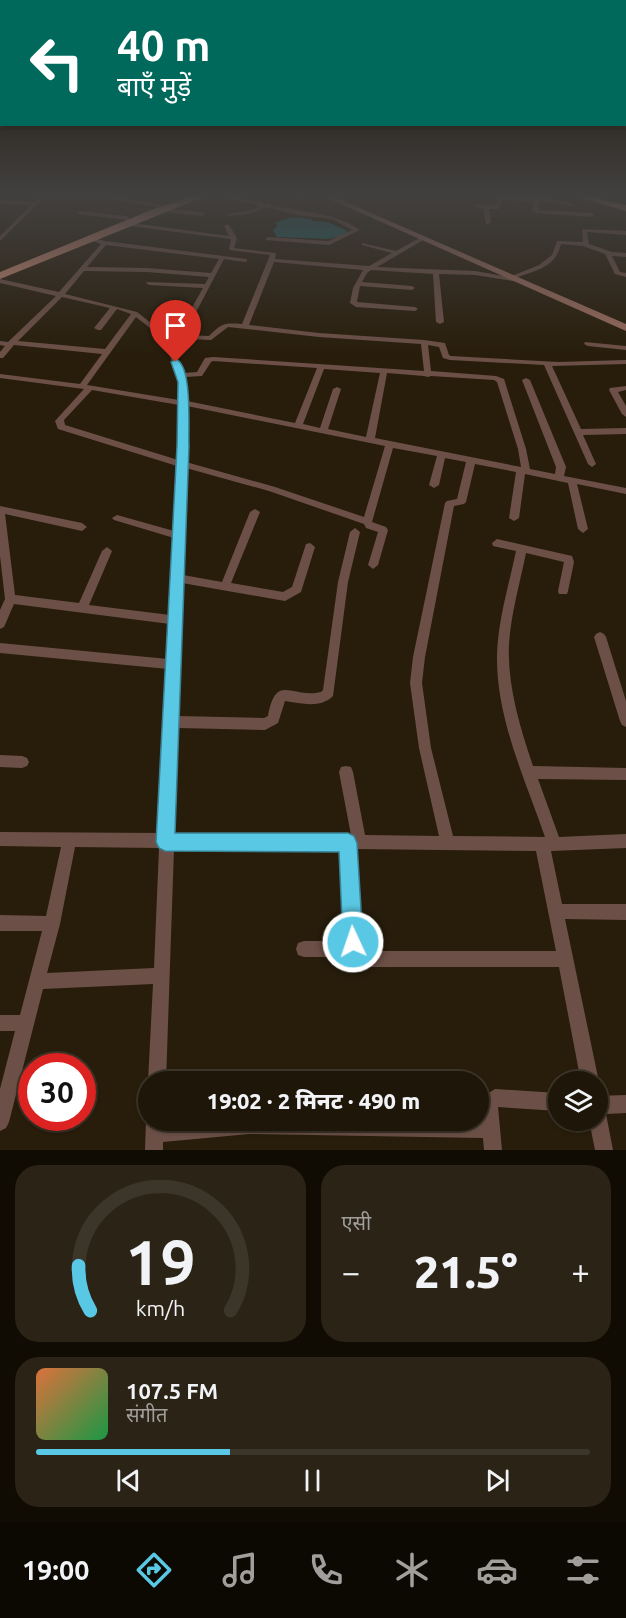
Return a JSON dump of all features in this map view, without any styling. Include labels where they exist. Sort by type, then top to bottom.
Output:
[{"type":"highway","points":[[0,270],[58,250]]},
{"type":"highway","points":[[0,276],[59,250]]},
{"type":"main road","points":[[449,250],[626,328]]},
{"type":"street","points":[[0,356],[60,295],[100,250]]},
{"type":"street","points":[[157,250],[245,260]]},
{"type":"street","points":[[238,250],[274,254],[244,328]]},
{"type":"street","points":[[385,250],[397,253]]},
{"type":"street","points":[[403,250],[364,272],[353,303],[415,309]]},
{"type":"street","points":[[271,260],[471,273],[503,280],[515,279],[541,266],[555,256],[557,250]]},
{"type":"street","points":[[600,250],[626,255]]},
{"type":"street","points":[[607,252],[617,273],[626,275]]},
{"type":"street","points":[[180,336],[222,258]]},
{"type":"street","points":[[84,269],[213,275]]},
{"type":"street","points":[[436,272],[440,322]]},
{"type":"street","points":[[0,281],[135,313],[163,336],[181,375],[182,465],[157,1071]]},
{"type":"street","points":[[149,282],[207,286]]},
{"type":"street","points":[[358,284],[412,288]]},
{"type":"street","points":[[98,328],[115,307]]},
{"type":"street","points":[[135,313],[86,387],[58,421],[61,427],[182,465],[253,483],[367,522],[384,532],[373,565]]},
{"type":"street","points":[[163,336],[208,339],[214,337],[222,327],[244,328],[424,342],[442,345],[449,358]]},
{"type":"street","points":[[424,342],[428,375]]},
{"type":"street","points":[[0,343],[108,352]]},
{"type":"street","points":[[588,344],[626,348]]},
{"type":"street","points":[[426,358],[547,364],[626,362]]},
{"type":"street","points":[[181,375],[199,374],[208,360],[213,359],[491,378],[501,381],[522,449],[524,470],[514,518]]},
{"type":"street","points":[[547,364],[592,464]]},
{"type":"street","points":[[298,426],[321,367]]},
{"type":"street","points":[[370,440],[384,371]]},
{"type":"street","points":[[0,376],[183,403],[626,491]]},
{"type":"street","points":[[526,380],[562,470],[559,479]]},
{"type":"street","points":[[323,431],[337,388]]},
{"type":"street","points":[[625,410],[613,390],[626,388]]},
{"type":"street","points":[[578,432],[626,431]]},
{"type":"street","points":[[367,522],[390,444]]},
{"type":"street","points":[[434,485],[442,454]]},
{"type":"street","points":[[448,843],[425,748],[416,683],[450,503],[461,502],[471,460]]},
{"type":"street","points":[[572,481],[583,529]]},
{"type":"street","points":[[0,624],[6,593],[0,510],[82,527]]},
{"type":"street","points":[[225,586],[255,512]]},
{"type":"street","points":[[117,518],[179,536]]},
{"type":"street","points":[[171,722],[265,724],[274,719],[277,702],[282,695],[319,699],[326,697],[329,692],[343,582],[355,532]]},
{"type":"street","points":[[498,543],[568,559],[570,562],[563,591]]},
{"type":"street","points":[[177,578],[285,597],[297,589],[310,547]]},
{"type":"street","points":[[522,548],[504,638],[504,677],[512,716],[531,772],[548,844],[556,911],[588,1071]]},
{"type":"street","points":[[83,607],[107,551]]},
{"type":"street","points":[[6,593],[176,621]]},
{"type":"street","points":[[600,637],[626,721]]},
{"type":"street","points":[[0,648],[174,665]]},
{"type":"street","points":[[0,761],[22,762]]},
{"type":"street","points":[[304,949],[346,949],[351,947],[353,942],[354,843],[346,772]]},
{"type":"street","points":[[531,772],[626,774]]},
{"type":"street","points":[[0,839],[548,844],[626,841]]},
{"type":"street","points":[[0,1122],[52,924],[69,840]]},
{"type":"street","points":[[556,911],[626,912]]},
{"type":"street","points":[[0,923],[52,924]]},
{"type":"street","points":[[366,959],[566,959]]},
{"type":"street","points":[[37,981],[160,976]]},
{"type":"street","points":[[0,1023],[26,1023]]},
{"type":"street","points":[[493,1150],[490,1102],[495,1098],[548,1101]]},
{"type":"street","points":[[608,1104],[626,1104]]},
{"type":"street","points":[[155,1135],[249,1125],[492,1129]]},
{"type":"street","points":[[600,1131],[604,1150]]},
{"type":"route","points":[[176,362],[183,382],[183,446],[165,842],[348,843],[353,942]]}]
